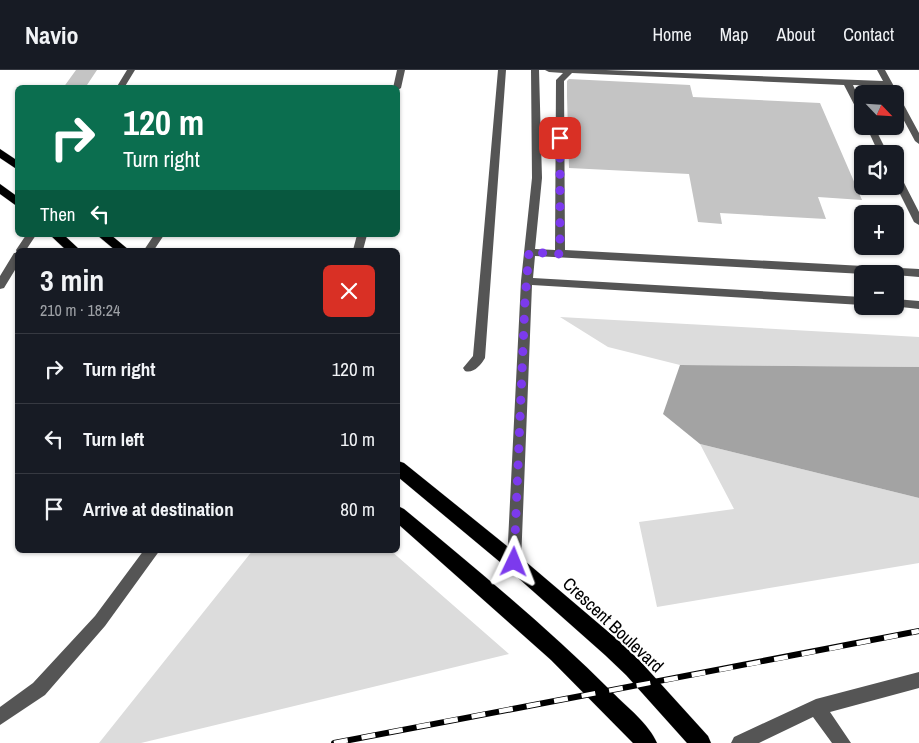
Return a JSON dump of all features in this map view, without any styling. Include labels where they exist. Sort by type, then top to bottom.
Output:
[{"type":"highway","points":[[0,152],[15,164]]},
{"type":"highway","points":[[0,188],[15,200]]},
{"type":"highway","points":[[58,237],[72,248]]},
{"type":"highway","points":[[106,237],[120,248]]},
{"type":"highway","name":"Crescent Boulevard","points":[[400,470],[514,562],[634,668],[701,743]]},
{"type":"highway","points":[[400,516],[499,600],[612,704],[647,743]]},
{"type":"street","points":[[122,85],[131,70]]},
{"type":"street","points":[[398,85],[401,70]]},
{"type":"street","points":[[470,368],[479,358],[502,70]]},
{"type":"street","points":[[514,562],[526,282],[536,178],[535,70]]},
{"type":"street","points":[[549,70],[888,84],[881,70]]},
{"type":"street","points":[[560,254],[560,80],[570,71]]},
{"type":"street","points":[[847,82],[854,96]]},
{"type":"street","points":[[904,113],[919,140]]},
{"type":"street","points":[[904,193],[919,222]]},
{"type":"street","points":[[22,248],[29,237]]},
{"type":"street","points":[[529,252],[919,274]]},
{"type":"street","points":[[0,285],[4,271],[15,259]]},
{"type":"street","points":[[526,282],[854,301]]},
{"type":"street","points":[[904,304],[919,305]]},
{"type":"street","points":[[0,717],[39,689],[100,621],[151,553]]},
{"type":"street","points":[[742,742],[816,707],[919,680]]},
{"type":"street","points":[[816,707],[842,743]]},
{"type":"shaded area","points":[[560,317],[919,337],[919,367],[680,365],[608,347]]},
{"type":"shaded area","points":[[680,365],[919,367],[919,498],[700,444],[663,414]]},
{"type":"shaded area","points":[[700,444],[919,498],[919,563],[657,607],[639,522],[734,509]]},
{"type":"shaded area","points":[[251,553],[393,553],[509,654],[141,743],[99,743]]},
{"type":"building","points":[[76,70],[97,70],[87,85],[65,85]]},
{"type":"building","points":[[569,79],[690,85],[693,97],[820,103],[854,182],[854,195],[860,195],[862,200],[818,197],[826,219],[720,213],[722,224],[698,222],[689,174],[569,168],[567,81]]},
{"type":"railway","points":[[334,743],[919,631]]},
{"type":"route","points":[[514,562],[525,300],[529,252],[560,254],[560,138]]}]
